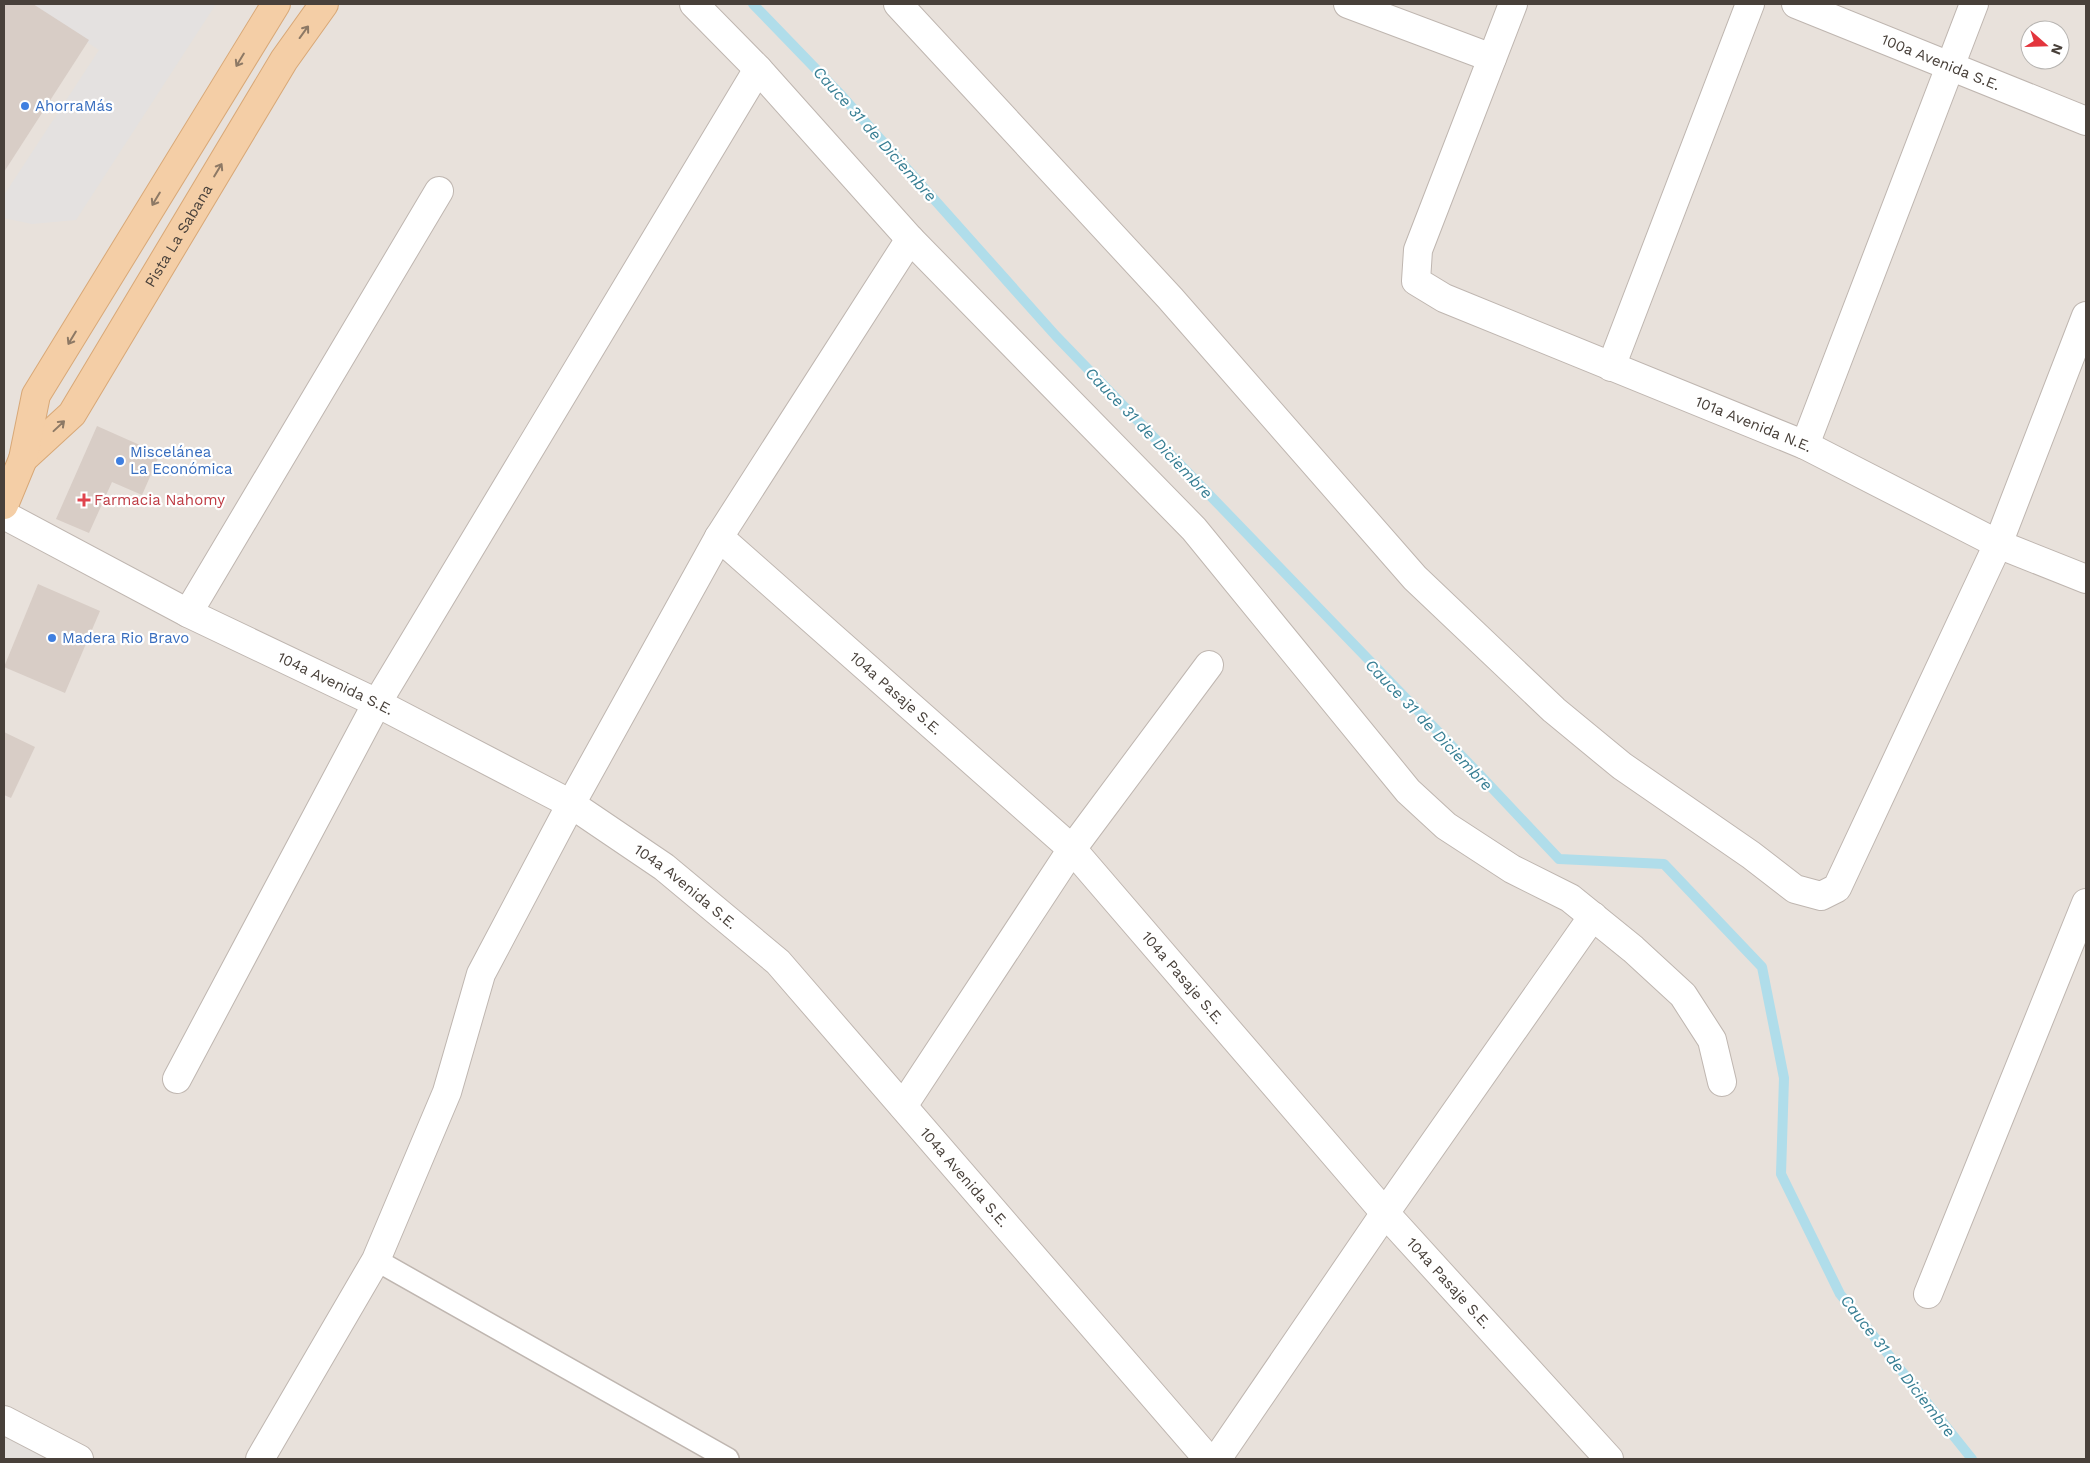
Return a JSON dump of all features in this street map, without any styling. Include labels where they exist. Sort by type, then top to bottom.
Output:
[{"type":"main road","name":"Pista La Sabana","points":[[4,505],[23,459],[36,395],[276,4]]},
{"type":"main road","name":"Pista La Sabana","points":[[23,459],[72,414],[284,60],[324,4]]},
{"type":"street","points":[[694,4],[758,69],[910,239],[1194,529],[1408,791],[1446,826],[1512,869],[1570,898],[1633,949],[1683,995],[1712,1040],[1722,1082]]},
{"type":"street","points":[[898,4],[1170,298],[1415,578],[1561,716],[1622,766],[1752,855],[1795,889],[1821,896],[1837,888],[1998,544],[2086,316]]},
{"type":"street","points":[[1348,4],[1492,58],[1513,4]]},
{"type":"street","points":[[1611,366],[1750,4]]},
{"type":"street","name":"100a Avenida S.E.","points":[[1796,4],[2086,121]]},
{"type":"street","points":[[1804,445],[1974,4]]},
{"type":"street","name":"101a Avenida N.E.","points":[[1492,58],[1418,250],[1416,280],[1444,298],[1804,445],[1998,544],[2086,580]]},
{"type":"street","points":[[177,1079],[377,703],[758,69]]},
{"type":"street","points":[[188,613],[439,192]]},
{"type":"street","points":[[260,1459],[376,1260],[447,1092],[481,974],[571,804],[719,537],[910,239]]},
{"type":"street","name":"104a Avenida S.E.","points":[[4,516],[188,613],[377,703],[571,804],[664,867],[778,962],[1208,1459]]},
{"type":"street","name":"104a Pasaje S.E.","points":[[719,537],[1072,849],[1385,1212],[1609,1459]]},
{"type":"street","points":[[903,1106],[1072,849],[1209,665]]},
{"type":"street","points":[[1928,1294],[2086,903]]},
{"type":"street","points":[[1217,1459],[1385,1212],[1593,916]]},
{"type":"street","points":[[4,1420],[80,1459]]},
{"type":"lane","points":[[376,1260],[728,1459]]},
{"type":"shaded area","points":[[4,4],[2086,4],[2086,1459],[4,1459]]},
{"type":"shaded area","points":[[28,4],[216,4],[76,220],[32,224],[4,218],[4,195],[99,50]]},
{"type":"shaded area","points":[[4,1436],[48,1459],[4,1459]]},
{"type":"building","name":"AhorraMás","points":[[4,4],[33,4],[89,40],[4,172]]},
{"type":"building","name":"Miscelánea La Económica","points":[[97,426],[160,454],[142,495],[112,482],[89,533],[56,519]]},
{"type":"building","name":"Madera Rio Bravo","points":[[38,584],[100,611],[65,693],[4,667]]},
{"type":"building","points":[[4,732],[35,747],[11,798],[4,795]]},
{"type":"waterway","name":"Cauce 31 de Diciembre","points":[[753,4],[842,96],[1056,336],[1559,859],[1664,864],[1762,967],[1784,1078],[1781,1174],[1840,1294],[1972,1459]]},
{"type":"place","name":"AhorraMás","points":[[25,106]]},
{"type":"place","name":"Miscelánea La Económica","points":[[120,461]]},
{"type":"place","name":"Farmacia Nahomy","points":[[84,500]]},
{"type":"place","name":"Madera Rio Bravo","points":[[52,638]]}]
